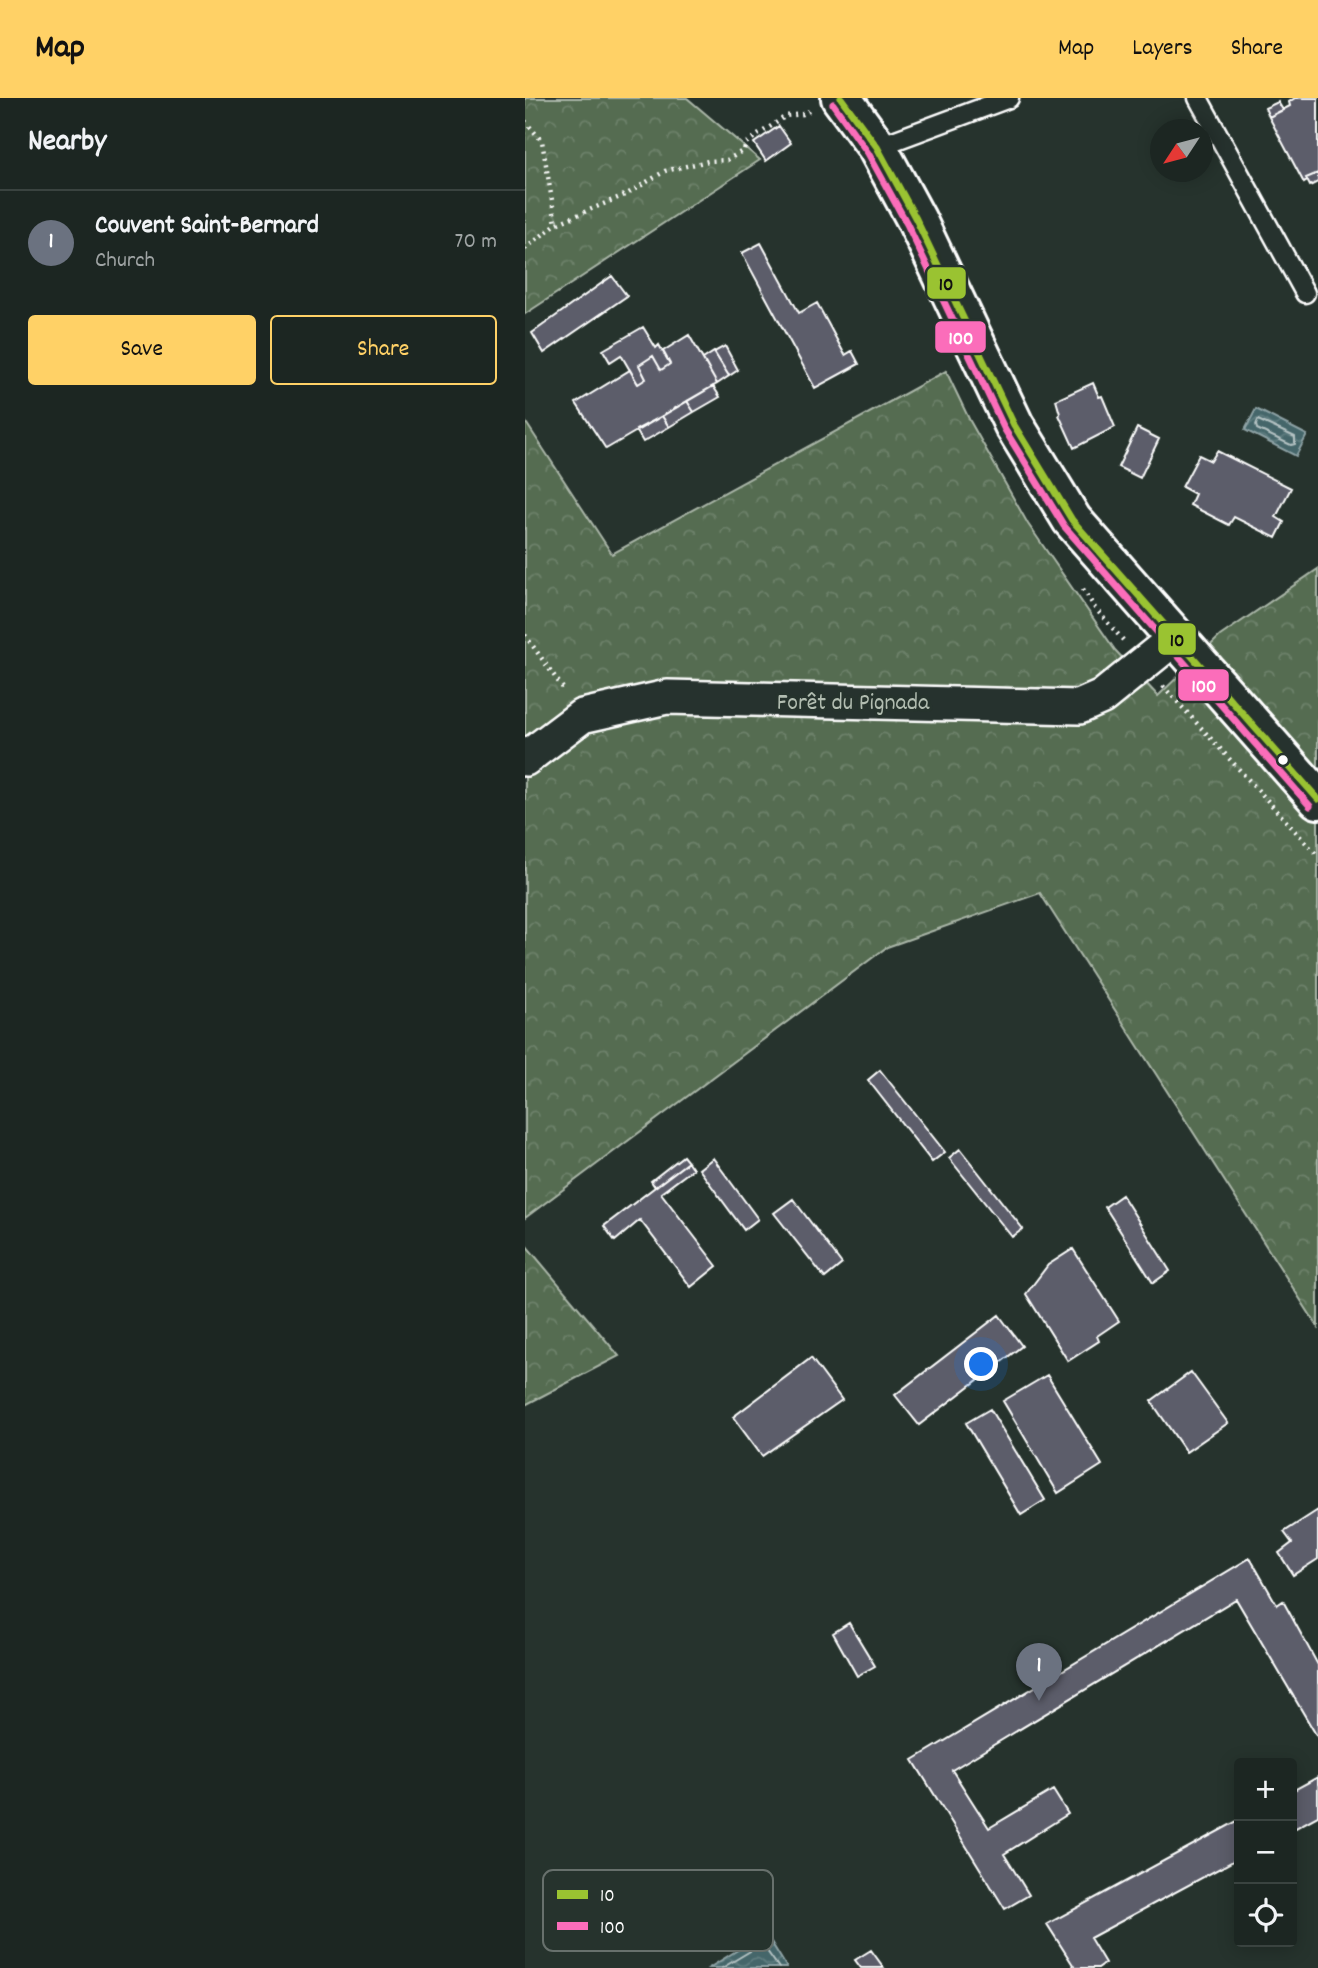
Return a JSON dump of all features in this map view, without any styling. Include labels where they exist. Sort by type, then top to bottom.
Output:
[{"type":"street","points":[[843,106],[877,147],[951,292],[996,390],[1072,520],[1318,799]]},
{"type":"street","points":[[525,759],[582,716],[667,697],[1080,707],[1102,697],[1175,638]]},
{"type":"lane","points":[[877,147],[1009,98]]},
{"type":"lane","points":[[1198,98],[1305,293]]},
{"type":"path","points":[[525,249],[556,223],[627,194],[666,171],[708,161],[727,160],[744,150],[746,143],[786,116],[843,106]]},
{"type":"path","points":[[525,121],[542,141],[556,223]]},
{"type":"path","points":[[525,635],[582,716]]},
{"type":"path","points":[[525,649],[533,647]]},
{"type":"path","points":[[1156,677],[1318,856]]},
{"type":"green space","points":[[525,98],[687,98],[760,160],[525,314]]},
{"type":"green space","name":"Forêt du Pignada","points":[[946,371],[970,421],[1028,524],[1115,650],[1158,696],[1220,636],[1318,569],[1318,1327],[1040,893],[887,947],[525,1218],[525,421],[612,554]]},
{"type":"green space","points":[[525,1244],[619,1356],[525,1405]]},
{"type":"water","points":[[1256,409],[1307,435],[1296,456],[1245,430]]},
{"type":"water","points":[[773,1945],[787,1968],[709,1968],[736,1951],[773,1951]]},
{"type":"building","points":[[1295,98],[1318,98],[1318,173],[1306,178],[1304,183],[1269,117],[1290,106],[1289,102]]},
{"type":"building","points":[[1278,102],[1283,110],[1269,117],[1265,108]]},
{"type":"building","points":[[779,126],[791,143],[766,161],[754,143]]},
{"type":"building","points":[[1318,173],[1318,182],[1310,186],[1306,178]]},
{"type":"building","points":[[761,243],[799,313],[817,303],[845,355],[852,351],[859,364],[815,388],[742,253]]},
{"type":"building","points":[[612,276],[627,296],[544,353],[532,333]]},
{"type":"building","points":[[643,327],[656,348],[659,345],[670,364],[661,370],[653,356],[639,365],[646,379],[638,384],[621,355],[610,362],[603,350]]},
{"type":"building","points":[[689,335],[717,384],[606,449],[576,403],[630,370],[638,384],[646,379],[639,365],[653,356],[661,370],[670,364],[663,351]]},
{"type":"building","points":[[725,346],[738,370],[729,376],[714,352]]},
{"type":"building","points":[[714,352],[729,376],[717,384],[703,359]]},
{"type":"building","points":[[1093,383],[1099,397],[1102,396],[1115,427],[1074,448],[1059,415],[1056,400]]},
{"type":"building","points":[[713,386],[720,397],[694,412],[687,401]]},
{"type":"building","points":[[687,401],[694,412],[669,427],[662,416]]},
{"type":"building","points":[[662,416],[669,427],[643,442],[636,430]]},
{"type":"building","points":[[1137,428],[1159,439],[1140,478],[1118,467]]},
{"type":"building","points":[[1217,451],[1291,488],[1276,517],[1284,522],[1276,538],[1234,517],[1229,525],[1190,505],[1195,494],[1182,487],[1199,455],[1211,461]]},
{"type":"building","points":[[880,1070],[945,1152],[932,1162],[868,1080]]},
{"type":"building","points":[[960,1149],[1023,1229],[1012,1237],[949,1158]]},
{"type":"building","points":[[683,1156],[688,1162],[655,1187],[651,1181]]},
{"type":"building","points":[[713,1158],[758,1219],[744,1230],[699,1169]]},
{"type":"building","points":[[688,1162],[693,1169],[661,1193],[717,1266],[691,1287],[640,1220],[615,1241],[604,1226]]},
{"type":"building","points":[[1122,1195],[1170,1271],[1153,1283],[1105,1207]]},
{"type":"building","points":[[793,1199],[842,1264],[825,1278],[774,1213]]},
{"type":"building","points":[[1073,1249],[1119,1321],[1097,1336],[1099,1341],[1068,1361],[1026,1294],[1048,1265]]},
{"type":"building","points":[[999,1315],[1022,1346],[919,1425],[895,1395]]},
{"type":"building","points":[[811,1358],[842,1400],[762,1456],[733,1417]]},
{"type":"building","points":[[1191,1372],[1228,1423],[1186,1452],[1151,1401]]},
{"type":"building","points":[[1047,1375],[1102,1465],[1058,1493],[1003,1401]]},
{"type":"building","points":[[990,1409],[1045,1500],[1021,1515],[966,1423]]},
{"type":"building","points":[[1318,1510],[1318,1559],[1293,1575],[1279,1553],[1292,1543],[1284,1532]]},
{"type":"building","points":[[1250,1558],[1277,1605],[1283,1601],[1318,1665],[1318,1738],[1236,1599],[952,1770],[989,1828],[1053,1790],[1068,1814],[1004,1854],[1029,1895],[1005,1909],[913,1760]]},
{"type":"building","points":[[849,1623],[875,1666],[857,1676],[833,1633]]},
{"type":"building","points":[[1318,1777],[1318,1816],[1297,1827],[1297,1821],[1297,1788]]},
{"type":"building","points":[[1234,1823],[1234,1861],[1090,1938],[1105,1963],[1098,1968],[1075,1968],[1047,1924]]},
{"type":"building","points":[[871,1950],[884,1968],[861,1968],[855,1960]]},
{"type":"transit line","name":"10","points":[[841,98],[877,147],[916,219],[1014,425],[1072,520],[1318,799]]},
{"type":"transit line","name":"100","points":[[833,104],[868,153],[907,224],[1005,430],[1064,526],[1310,806]]},
{"type":"place","name":"Couvent Saint-Bernard","points":[[1039,1701]]}]
